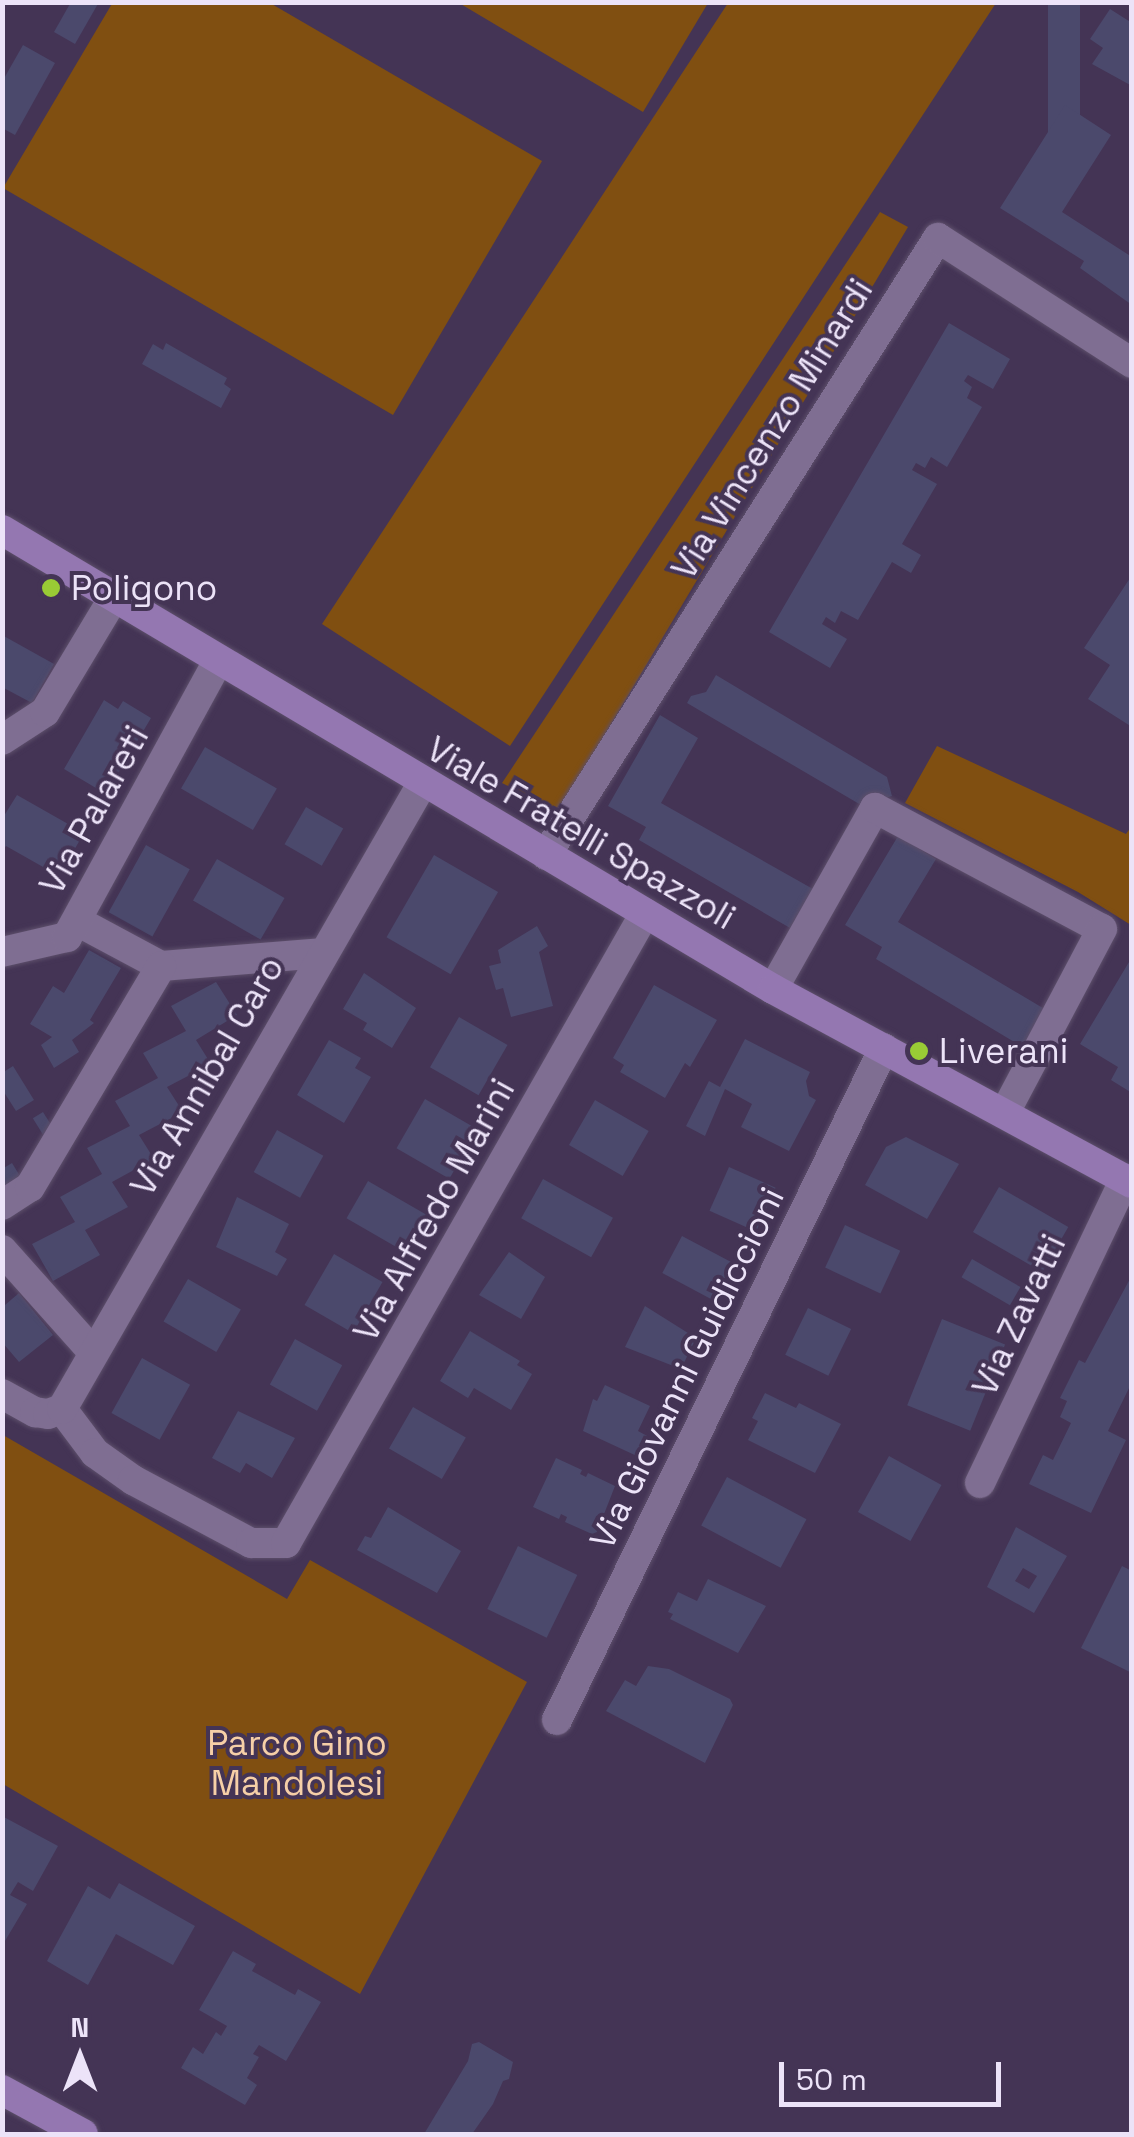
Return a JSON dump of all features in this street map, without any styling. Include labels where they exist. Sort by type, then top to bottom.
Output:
[{"type":"street","name":"Via Vincenzo Minardi","points":[[546,855],[938,238],[1132,363]]},
{"type":"street","name":"Viale Fratelli Spazzoli","points":[[2,530],[116,594],[422,784],[772,989],[1128,1181]]},
{"type":"street","points":[[2,740],[45,712],[116,594]]},
{"type":"street","name":"Via Palareti","points":[[2,952],[66,936],[218,660]]},
{"type":"street","name":"Via Annibal Caro","points":[[62,1409],[422,784]]},
{"type":"street","points":[[772,989],[875,808],[1102,928],[1005,1112]]},
{"type":"street","name":"Via Alfredo Marini","points":[[62,1409],[95,1453],[132,1480],[252,1543],[286,1543],[645,913]]},
{"type":"street","points":[[77,921],[161,966],[321,954]]},
{"type":"street","points":[[2,1205],[30,1187],[161,966]]},
{"type":"street","name":"Via Giovanni Guidiccioni","points":[[557,1720],[884,1048]]},
{"type":"street","name":"Via Zavatti","points":[[980,1483],[1128,1181]]},
{"type":"street","points":[[2,1250],[92,1352]]},
{"type":"street","points":[[2,1394],[35,1412],[48,1414],[62,1409]]},
{"type":"street","points":[[2,2090],[84,2134]]},
{"type":"green space","points":[[113,2],[270,3],[542,161],[393,415],[3,188]]},
{"type":"green space","points":[[459,3],[708,3],[643,112]]},
{"type":"green space","points":[[728,3],[996,3],[510,746],[322,624]]},
{"type":"green space","points":[[880,212],[908,227],[559,811],[502,783]]},
{"type":"green space","points":[[937,746],[1126,834],[1131,827],[1131,925],[1078,892],[905,803]]},
{"type":"green space","name":"Parco Gino Mandolesi","points":[[3,1435],[287,1599],[310,1560],[527,1682],[360,1994],[3,1784]]},
{"type":"building","points":[[71,2],[99,2],[75,44],[54,32]]},
{"type":"building","points":[[1048,2],[1080,2],[1080,142],[1048,142]]},
{"type":"building","points":[[1110,9],[1132,23],[1132,86],[1092,64],[1103,48],[1090,39]]},
{"type":"building","points":[[23,45],[55,63],[15,135],[2,128],[2,82]]},
{"type":"building","points":[[1065,105],[1111,135],[1062,212],[1132,257],[1132,305],[1080,268],[1084,261],[1000,208]]},
{"type":"building","points":[[949,323],[1010,359],[993,389],[968,375],[964,381],[972,387],[967,398],[982,407],[947,467],[931,457],[925,468],[916,463],[912,470],[937,484],[902,544],[921,555],[911,573],[892,562],[858,620],[841,611],[835,623],[826,617],[822,624],[847,639],[830,668],[769,632]]},
{"type":"building","points":[[166,343],[227,378],[224,384],[231,389],[221,408],[142,364],[153,344],[163,350]]},
{"type":"building","points":[[1132,575],[1132,727],[1088,699],[1110,665],[1084,648]]},
{"type":"building","points":[[2,635],[54,664],[32,703],[2,687]]},
{"type":"building","points":[[716,675],[887,777],[892,796],[861,805],[687,703],[691,696],[706,692]]},
{"type":"building","points":[[104,700],[118,709],[123,701],[151,718],[106,794],[64,769]]},
{"type":"building","points":[[660,715],[698,738],[661,803],[813,889],[790,928],[639,840],[646,827],[608,806]]},
{"type":"building","points":[[205,747],[277,788],[253,830],[181,789]]},
{"type":"building","points":[[17,795],[84,833],[59,876],[6,846],[2,852],[2,819]]},
{"type":"building","points":[[306,807],[343,828],[322,866],[284,844]]},
{"type":"building","points":[[898,836],[936,859],[898,922],[1048,1011],[1026,1049],[876,959],[882,947],[845,925]]},
{"type":"building","points":[[146,845],[190,869],[152,937],[109,912]]},
{"type":"building","points":[[434,855],[498,892],[451,974],[386,937]]},
{"type":"building","points":[[217,859],[285,898],[261,940],[193,901]]},
{"type":"building","points":[[537,926],[548,946],[539,952],[553,1006],[511,1017],[503,988],[496,990],[489,966],[501,963],[498,950]]},
{"type":"building","points":[[89,950],[121,968],[90,1020],[94,1023],[72,1040],[79,1052],[54,1068],[41,1045],[52,1037],[30,1024],[53,986],[64,993]]},
{"type":"building","points":[[1132,957],[1132,1093],[1111,1080],[1118,1067],[1080,1044]]},
{"type":"building","points":[[364,973],[416,1008],[392,1048],[363,1030],[367,1023],[343,1009]]},
{"type":"building","points":[[216,982],[237,1015],[196,1040],[211,1064],[167,1087],[183,1112],[139,1135],[154,1159],[112,1182],[128,1207],[85,1230],[100,1255],[53,1281],[32,1244],[75,1222],[60,1197],[102,1174],[87,1148],[130,1126],[115,1101],[158,1078],[143,1053],[186,1031],[171,1006]]},
{"type":"building","points":[[654,985],[717,1020],[690,1067],[685,1063],[665,1098],[620,1072],[624,1065],[613,1058]]},
{"type":"building","points":[[459,1017],[507,1045],[478,1095],[430,1067]]},
{"type":"building","points":[[745,1039],[810,1072],[806,1081],[809,1096],[816,1100],[789,1151],[741,1127],[752,1104],[725,1089],[705,1136],[686,1126],[709,1081],[720,1087]]},
{"type":"building","points":[[329,1040],[361,1058],[355,1068],[371,1077],[344,1123],[297,1095]]},
{"type":"building","points":[[13,1066],[34,1100],[16,1111],[2,1089],[2,1073]]},
{"type":"building","points":[[425,1099],[478,1130],[449,1179],[396,1148]]},
{"type":"building","points":[[595,1100],[649,1131],[623,1176],[569,1145]]},
{"type":"building","points":[[43,1112],[53,1128],[43,1134],[33,1118]]},
{"type":"building","points":[[277,1130],[323,1156],[300,1198],[254,1172]]},
{"type":"building","points":[[906,1137],[959,1164],[927,1219],[865,1185],[886,1147]]},
{"type":"building","points":[[12,1163],[23,1181],[2,1193],[2,1169]]},
{"type":"building","points":[[729,1167],[776,1188],[756,1232],[709,1211]]},
{"type":"building","points":[[543,1179],[613,1218],[591,1257],[521,1218]]},
{"type":"building","points":[[368,1181],[426,1214],[405,1252],[347,1218]]},
{"type":"building","points":[[999,1187],[1068,1227],[1042,1272],[973,1232]]},
{"type":"building","points":[[237,1197],[289,1224],[275,1252],[287,1259],[277,1276],[216,1247]]},
{"type":"building","points":[[845,1225],[900,1251],[880,1293],[825,1268]]},
{"type":"building","points":[[682,1236],[737,1265],[717,1302],[662,1273]]},
{"type":"building","points":[[509,1252],[545,1277],[521,1319],[479,1295]]},
{"type":"building","points":[[334,1254],[382,1282],[353,1333],[304,1305]]},
{"type":"building","points":[[972,1259],[1020,1287],[1010,1305],[962,1277]]},
{"type":"building","points":[[1132,1275],[1132,1382],[1108,1431],[1126,1440],[1091,1513],[1029,1484],[1043,1455],[1053,1460],[1071,1423],[1060,1417],[1067,1401],[1060,1398],[1079,1360],[1085,1363]]},
{"type":"building","points":[[188,1279],[241,1310],[216,1352],[164,1321]]},
{"type":"building","points":[[19,1293],[53,1335],[19,1362],[2,1342],[2,1302],[5,1305]]},
{"type":"building","points":[[645,1306],[696,1338],[681,1369],[625,1347]]},
{"type":"building","points":[[808,1308],[851,1329],[828,1376],[785,1355]]},
{"type":"building","points":[[942,1319],[1005,1344],[970,1431],[907,1405]]},
{"type":"building","points":[[470,1331],[520,1361],[517,1365],[532,1374],[511,1410],[474,1388],[468,1398],[440,1381]]},
{"type":"building","points":[[295,1339],[342,1365],[317,1411],[270,1384]]},
{"type":"building","points":[[142,1358],[190,1385],[160,1440],[111,1413]]},
{"type":"building","points":[[605,1385],[650,1406],[638,1431],[649,1437],[639,1457],[583,1431],[593,1399],[597,1401]]},
{"type":"building","points":[[765,1393],[796,1408],[799,1403],[841,1424],[815,1473],[748,1440],[758,1421],[752,1418]]},
{"type":"building","points":[[413,1407],[466,1438],[442,1479],[389,1449]]},
{"type":"building","points":[[238,1411],[295,1438],[272,1478],[246,1463],[240,1473],[212,1458]]},
{"type":"building","points":[[889,1456],[941,1485],[910,1541],[858,1512]]},
{"type":"building","points":[[556,1458],[582,1470],[580,1474],[586,1477],[588,1473],[615,1486],[597,1532],[592,1534],[565,1522],[567,1517],[561,1514],[559,1519],[533,1507]]},
{"type":"building","points":[[727,1477],[806,1519],[781,1568],[701,1526]]},
{"type":"building","points":[[388,1507],[461,1551],[437,1593],[357,1550],[365,1536],[371,1538]]},
{"type":"building","points":[[1016,1527],[1067,1556],[1034,1613],[987,1587]],"holes":[[[1023,1568],[1037,1576],[1029,1589],[1015,1581]]]},
{"type":"building","points":[[518,1546],[577,1575],[547,1638],[487,1609]]},
{"type":"building","points":[[1122,1566],[1132,1571],[1132,1673],[1081,1648]]},
{"type":"building","points":[[708,1579],[766,1606],[738,1653],[670,1619],[673,1614],[668,1612],[678,1592],[697,1601]]},
{"type":"building","points":[[648,1666],[669,1669],[730,1699],[733,1705],[705,1763],[606,1711],[625,1680],[636,1686]]},
{"type":"building","points":[[2,1816],[58,1846],[33,1891],[18,1882],[10,1895],[27,1904],[2,1946]]},
{"type":"building","points":[[119,1883],[195,1926],[173,1965],[116,1934],[88,1985],[47,1961],[88,1886],[110,1899]]},
{"type":"building","points":[[233,1951],[256,1964],[252,1971],[295,1995],[298,1989],[321,2002],[286,2061],[259,2045],[253,2054],[259,2057],[247,2078],[257,2085],[245,2105],[181,2068],[193,2047],[203,2054],[216,2032],[221,2036],[227,2026],[199,2010]]},
{"type":"building","points":[[479,2042],[513,2062],[509,2079],[503,2081],[472,2134],[424,2134],[468,2061],[472,2044]]},
{"type":"place","name":"Poligono","points":[[51,588]]},
{"type":"place","name":"Liverani","points":[[919,1051]]}]
